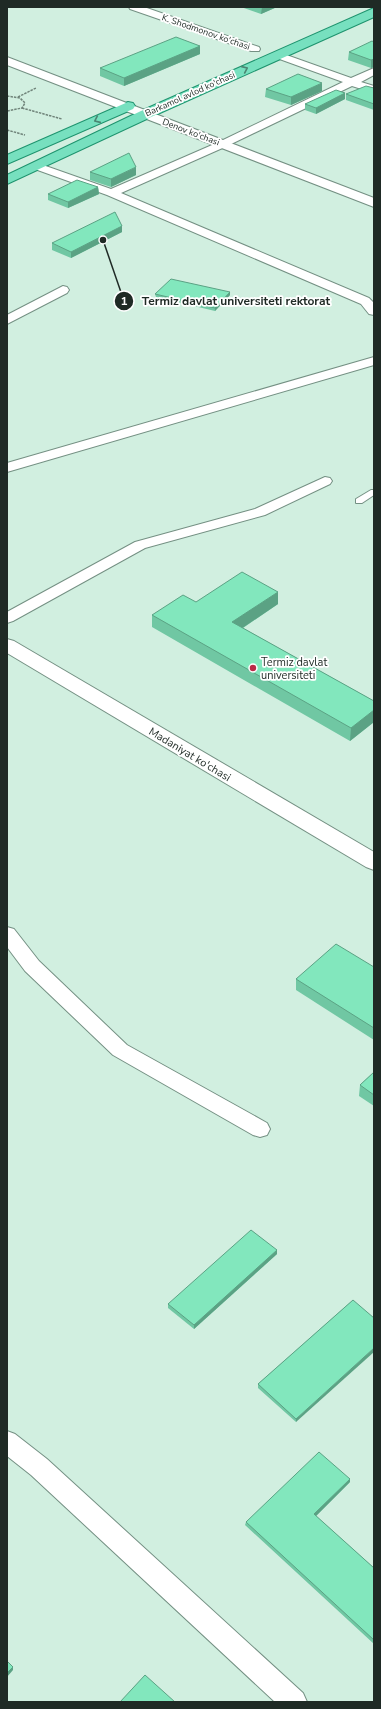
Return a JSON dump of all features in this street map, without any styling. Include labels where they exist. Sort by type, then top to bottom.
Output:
[{"type":"main road","name":"Barkamol avlod ko'chasi","points":[[7,180],[146,114],[374,12]]},
{"type":"main road","name":"Barkamol avlod ko'chasi","points":[[241,55],[270,42]]},
{"type":"main road","name":"Barkamol avlod ko'chasi","points":[[7,160],[141,101]]},
{"type":"street","name":"K. Shodmonov ko'chasi","points":[[134,7],[255,49]]},
{"type":"street","points":[[278,54],[374,90]]},
{"type":"street","name":"Denov ko'chasi","points":[[7,61],[374,203]]},
{"type":"street","points":[[111,193],[223,144],[374,71]]},
{"type":"street","points":[[36,166],[111,193],[365,301],[374,311]]},
{"type":"street","points":[[7,320],[63,290]]},
{"type":"street","points":[[7,468],[374,362]]},
{"type":"street","points":[[7,618],[140,545],[260,512],[325,481]]},
{"type":"street","name":"Madaniyat ko'chasi","points":[[7,645],[374,862]]},
{"type":"street","points":[[7,934],[32,966],[120,1050],[260,1129]]},
{"type":"street","points":[[7,1442],[39,1467],[294,1702]]},
{"type":"lane","points":[[359,501],[374,492]]},
{"type":"path","points":[[18,98],[36,88]]},
{"type":"path","points":[[7,96],[18,98],[25,103],[22,108]]},
{"type":"path","points":[[7,111],[22,108],[63,119]]},
{"type":"path","points":[[7,130],[26,136]]},
{"type":"building","points":[[176,37],[200,46],[124,78],[100,68]]},
{"type":"building","points":[[372,41],[374,42],[374,59],[371,60],[349,52]]},
{"type":"building","points":[[298,74],[322,83],[291,97],[266,89]]},
{"type":"building","points":[[366,86],[374,88],[374,104],[346,94]]},
{"type":"building","points":[[336,90],[345,93],[316,108],[305,104]]},
{"type":"building","points":[[129,153],[136,167],[111,179],[90,172]]},
{"type":"building","points":[[77,180],[98,187],[68,202],[48,194]]},
{"type":"building","points":[[115,212],[122,226],[71,252],[52,243]]},
{"type":"building","points":[[171,279],[230,292],[215,308],[155,294]]},
{"type":"building","points":[[242,572],[278,592],[232,622],[374,701],[374,710],[351,728],[152,615],[183,595],[196,602]]},
{"type":"building","points":[[336,944],[374,967],[374,1028],[296,979]]},
{"type":"building","points":[[374,1072],[374,1095],[360,1085]]},
{"type":"building","points":[[251,1230],[277,1250],[194,1325],[168,1304]]},
{"type":"building","points":[[353,1300],[374,1318],[374,1348],[296,1419],[258,1384]]},
{"type":"building","points":[[319,1452],[350,1479],[314,1514],[374,1568],[374,1640],[246,1522]]},
{"type":"building","points":[[7,1661],[13,1667],[7,1673]]},
{"type":"building","points":[[145,1675],[175,1702],[120,1702]]},
{"type":"place","name":"Termiz davlat universiteti rektorat","points":[[103,240]]},
{"type":"place","name":"Termiz davlat universiteti","points":[[253,668]]}]
